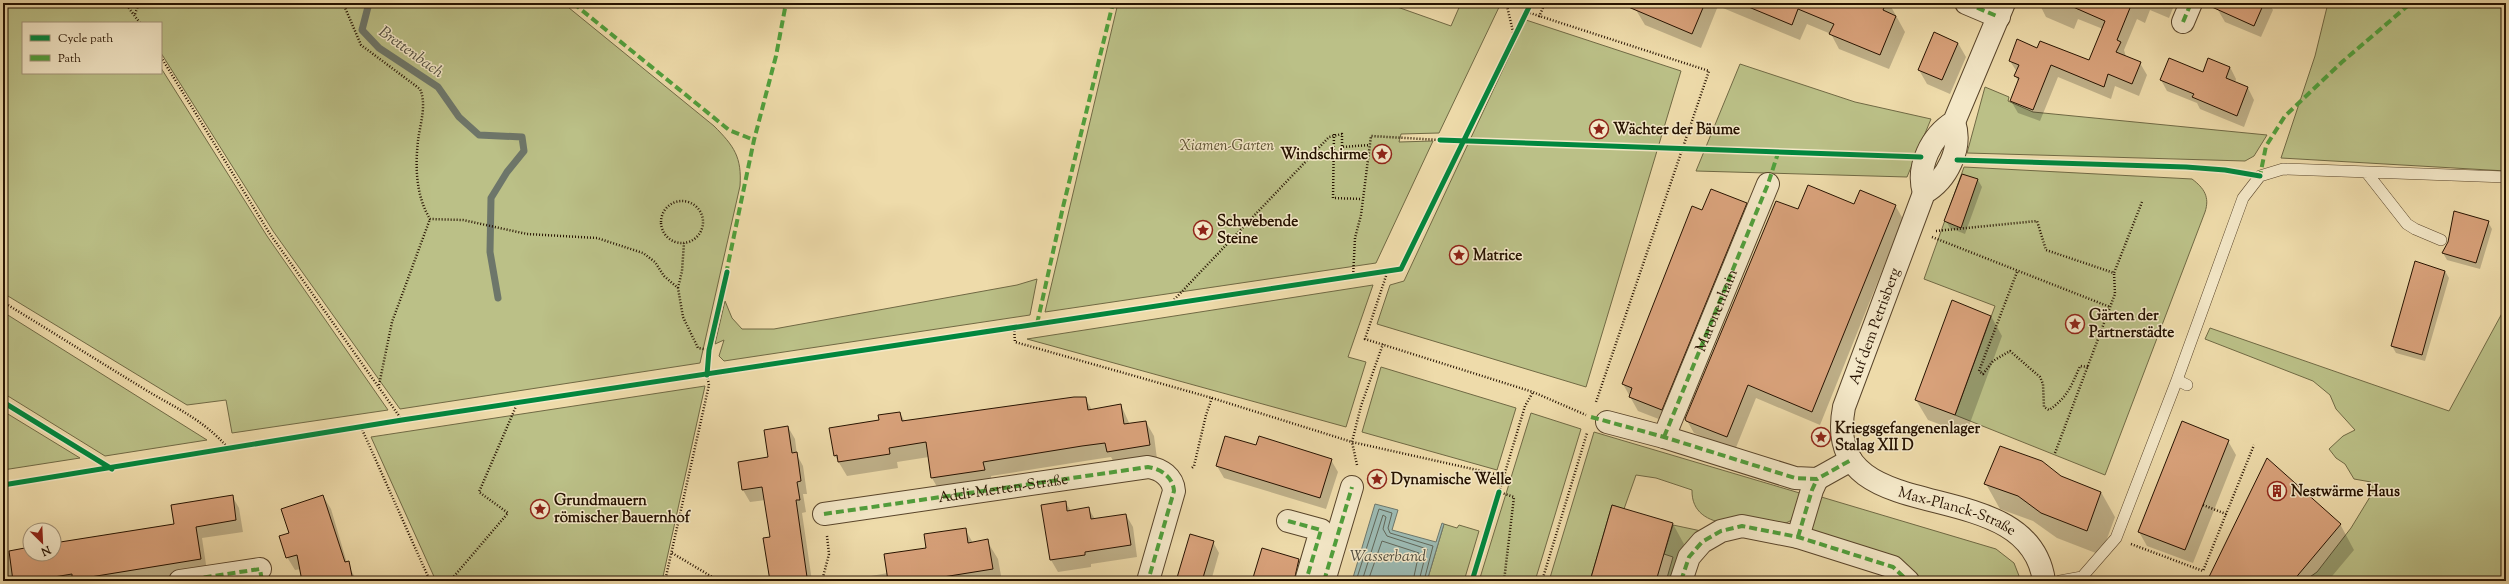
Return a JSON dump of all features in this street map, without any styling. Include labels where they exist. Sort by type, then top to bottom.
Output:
[{"type":"street","points":[[1966,3],[2002,10]]},
{"type":"street","name":"Auf dem Petrisberg","points":[[1851,460],[1842,430],[1844,407],[1924,193],[1921,173],[1928,151],[1938,135],[1954,122],[2002,10]]},
{"type":"street","name":"Maronenhain","points":[[1664,437],[1768,184]]},
{"type":"street","points":[[1597,416],[1795,478],[1817,479],[1851,460]]},
{"type":"street","name":"Max-Planck-Straße","points":[[1851,460],[1872,479],[1896,490],[2005,523],[2031,547],[2041,565],[2044,581]]},
{"type":"street","name":"Addi-Merten-Straße","points":[[824,514],[1148,467],[1156,468],[1167,475],[1174,486]]},
{"type":"street","points":[[1798,538],[1812,490],[1817,479]]},
{"type":"street","points":[[1148,581],[1174,496],[1174,486]]},
{"type":"street","points":[[1324,581],[1352,487]]},
{"type":"street","points":[[1288,521],[1321,530],[1306,581]]},
{"type":"street","points":[[1681,581],[1689,557],[1696,549],[1709,537],[1720,531],[1734,527],[1751,527],[1798,538],[1893,567],[1908,581]]},
{"type":"street","points":[[180,581],[260,569]]},
{"type":"lane","points":[[2060,581],[2083,579],[2116,538],[2182,383],[2243,198],[2260,176],[2283,169],[2506,177]]},
{"type":"lane","points":[[2368,173],[2407,224],[2441,240]]},
{"type":"path","points":[[125,3],[139,22]]},
{"type":"path","points":[[135,15],[139,3]]},
{"type":"path","points":[[343,3],[361,45],[420,89],[423,96],[422,117],[417,152],[417,178],[422,201],[430,219],[392,322],[379,385]]},
{"type":"path","points":[[1509,3],[1507,6],[1514,36]]},
{"type":"path","points":[[1539,16],[1545,3]]},
{"type":"path","points":[[1387,273],[1365,339],[1533,392],[1597,416],[1709,71],[1527,12]]},
{"type":"path","points":[[162,59],[270,234],[322,311],[379,385],[402,420]]},
{"type":"path","points":[[1170,304],[1328,137],[1334,134],[1342,134],[1342,147],[1370,145]]},
{"type":"path","points":[[1334,134],[1333,198],[1362,199]]},
{"type":"path","points":[[1353,278],[1355,238],[1371,136],[1440,140]]},
{"type":"path","points":[[678,202],[691,204],[701,213],[702,220],[700,233],[690,241],[684,243],[670,239],[661,228],[660,221],[666,208],[678,202]]},
{"type":"path","points":[[2055,453],[2115,294],[2114,273],[2142,202]]},
{"type":"path","points":[[430,219],[469,221],[527,234],[583,236],[606,240],[649,256],[664,276],[678,288]]},
{"type":"path","points":[[1936,231],[2037,221],[2046,250],[2114,273]]},
{"type":"path","points":[[1930,236],[2017,272],[2110,307]]},
{"type":"path","points":[[684,243],[682,271],[678,288],[683,317],[698,348],[709,350]]},
{"type":"path","points":[[2017,272],[1979,371],[1983,374],[1993,361],[2010,351],[2040,377],[2043,384],[2044,407],[2049,410],[2061,402],[2070,392],[2080,366],[2088,367]]},
{"type":"path","points":[[3,302],[160,399],[193,416],[213,431],[230,450]]},
{"type":"path","points":[[1014,328],[1015,342],[1212,398],[1352,442],[1504,476]]},
{"type":"path","points":[[1352,487],[1357,465],[1352,442],[1363,399],[1383,344]]},
{"type":"path","points":[[665,581],[709,385],[707,375]]},
{"type":"path","points":[[1504,581],[1514,497],[1499,492],[1525,406],[1533,392]]},
{"type":"path","points":[[1174,486],[1194,466],[1206,415],[1212,398]]},
{"type":"path","points":[[450,581],[508,513],[479,492],[517,404]]},
{"type":"path","points":[[361,427],[430,581]]},
{"type":"path","points":[[1542,581],[1588,431]]},
{"type":"path","points":[[2116,538],[2203,572],[2254,445]]},
{"type":"path","points":[[2203,505],[2226,514]]},
{"type":"path","points":[[822,581],[829,554],[824,514]]},
{"type":"path","points":[[672,553],[719,581]]},
{"type":"green space","points":[[3,3],[563,3],[714,126],[732,146],[740,167],[740,186],[700,363],[400,409],[273,231],[162,55],[162,22],[22,22],[22,74],[162,74],[162,70],[267,236],[388,410],[232,433],[226,400],[187,405],[3,293]]},
{"type":"green space","name":"Xiamen-Garten","points":[[1118,3],[1386,3],[1451,26],[1461,3],[1501,3],[1439,133],[1401,134],[1399,142],[1433,141],[1376,263],[1045,312]]},
{"type":"green space","points":[[2328,3],[2506,3],[2506,171],[2281,158],[2315,56]]},
{"type":"green space","points":[[1526,20],[1681,71],[1586,387],[1377,324],[1390,285],[1404,281]]},
{"type":"green space","points":[[1740,64],[1855,102],[1931,119],[1907,177],[1696,171]]},
{"type":"green space","points":[[1985,87],[2009,97],[2008,101],[2033,112],[2267,135],[2254,156],[2245,161],[1967,153]]},
{"type":"green space","name":"Gärten der Partnerstädte","points":[[1964,167],[2192,179],[2203,189],[2205,193],[2207,202],[2205,212],[2105,475],[1955,415],[1995,306],[1924,279]]},
{"type":"green space","points":[[1037,279],[1030,315],[724,361],[719,356],[724,340],[715,344],[725,301],[732,318],[742,329],[774,329],[1017,285]]},
{"type":"green space","points":[[1373,285],[1348,357],[1366,362],[1346,427],[1027,339]]},
{"type":"green space","points":[[2506,306],[2506,581],[2304,581],[2317,572],[2351,528],[2373,492],[2371,482],[2354,479],[2345,464],[2336,458],[2329,449],[2343,436],[2355,430],[2336,409],[2330,395],[2313,381],[2205,339],[2210,328],[2449,411]]},
{"type":"green space","points":[[3,312],[207,440],[105,456],[3,393]]},
{"type":"green space","points":[[1381,367],[1516,408],[1497,470],[1362,432]]},
{"type":"green space","name":"Grundmauern römischer Bauernhof","points":[[705,386],[662,581],[436,581],[371,437]]},
{"type":"green space","points":[[3,411],[80,458],[3,470]]},
{"type":"green space","points":[[1531,413],[1581,429],[1535,581],[1479,581]]},
{"type":"green space","points":[[1594,432],[1803,494],[1794,519],[1786,523],[1759,525],[1728,524],[1714,520],[1702,514],[1695,504],[1692,490],[1656,478],[1636,475],[1624,509],[1612,505],[1590,581],[1549,581]]},
{"type":"green space","points":[[1818,496],[1996,549],[2014,563],[2021,581],[1916,581],[1814,534],[1811,528]]},
{"type":"green space","points":[[1444,524],[1457,528],[1459,525],[1479,531],[1464,581],[1427,581]]},
{"type":"green space","points":[[1673,525],[1706,532],[1674,579],[1667,578],[1673,557],[1664,554]]},
{"type":"water","name":"Wasserband","points":[[1375,504],[1398,510],[1392,530],[1436,542],[1442,523],[1444,524],[1427,581],[1352,581]]},
{"type":"building","points":[[1619,3],[1705,3],[1692,34]]},
{"type":"building","points":[[1739,3],[1886,3],[1883,10],[1896,16],[1880,55],[1829,34],[1834,24],[1798,9],[1792,25]]},
{"type":"building","points":[[2064,3],[2132,3],[2117,40],[2121,42],[2116,52],[2141,62],[2132,84],[2108,74],[2104,87],[2051,65],[2033,110],[2010,101],[2019,78],[2014,76],[2019,65],[2009,61],[2017,39],[2037,48],[2040,41],[2089,60],[2105,21]]},
{"type":"building","points":[[2203,3],[2264,3],[2254,26]]},
{"type":"building","points":[[1934,32],[1958,43],[1942,80],[1918,70]]},
{"type":"building","points":[[2169,58],[2203,72],[2208,58],[2230,67],[2226,78],[2248,87],[2237,116],[2192,97],[2194,94],[2160,80]]},
{"type":"building","points":[[1962,174],[1978,179],[1961,228],[1944,221]]},
{"type":"building","points":[[1808,185],[1854,204],[1860,190],[1896,205],[1812,412],[1748,385],[1727,437],[1686,421],[1685,419],[1776,201],[1798,209]]},
{"type":"building","points":[[1711,189],[1747,203],[1662,410],[1629,397],[1632,388],[1622,384],[1692,206],[1702,210]]},
{"type":"building","points":[[2454,211],[2489,221],[2476,263],[2442,253],[2448,242]]},
{"type":"building","points":[[2415,261],[2445,271],[2422,355],[2391,346]]},
{"type":"building","points":[[1952,300],[1991,316],[1955,415],[1915,400]]},
{"type":"building","points":[[1074,397],[1086,397],[1088,410],[1121,404],[1124,424],[1146,421],[1150,445],[1107,452],[1105,443],[1082,446],[983,462],[985,470],[931,478],[926,442],[889,448],[890,454],[838,462],[837,455],[834,456],[829,428],[879,420],[878,415],[900,412],[902,421]]},
{"type":"building","points":[[2182,421],[2229,440],[2185,550],[2138,532]]},
{"type":"building","points":[[788,426],[792,453],[797,452],[801,481],[797,482],[800,500],[796,500],[807,577],[770,581],[763,538],[770,537],[762,487],[742,490],[738,462],[768,457],[764,430]]},
{"type":"building","points":[[1225,436],[1256,445],[1259,436],[1332,459],[1320,498],[1216,466]]},
{"type":"building","points":[[2000,446],[2042,461],[2061,476],[2101,492],[2087,531],[2041,513],[2018,496],[1984,484]]},
{"type":"building","name":"Nestwärme Haus","points":[[2267,458],[2341,524],[2293,581],[2207,581]]},
{"type":"building","points":[[233,495],[236,520],[196,527],[201,559],[72,580],[72,574],[30,581],[13,581],[9,551],[22,549],[22,562],[62,562],[62,542],[174,524],[171,505]]},
{"type":"building","points":[[323,495],[345,562],[349,561],[353,581],[302,581],[297,555],[286,558],[279,536],[289,533],[281,509]]},
{"type":"building","points":[[1066,501],[1067,511],[1089,507],[1091,519],[1126,514],[1131,545],[1085,552],[1085,555],[1050,560],[1041,505]]},
{"type":"building","points":[[1612,505],[1673,523],[1656,581],[1590,581]]},
{"type":"building","points":[[966,528],[968,543],[988,539],[993,569],[918,581],[888,581],[884,554],[926,548],[924,534]]},
{"type":"building","points":[[1190,534],[1214,541],[1202,581],[1176,581]]},
{"type":"building","points":[[1262,548],[1299,559],[1294,581],[1252,581]]},
{"type":"waterway","name":"Brettenbach","points":[[369,3],[362,30],[379,48],[438,87],[459,117],[479,135],[522,137],[524,151],[507,172],[491,198],[490,252],[498,298]]},
{"type":"marked path","points":[[573,3],[729,130],[754,140]]},
{"type":"marked path","points":[[726,274],[754,140],[776,56],[786,3]]},
{"type":"marked path","points":[[1037,324],[1063,207],[1113,3]]},
{"type":"marked path","points":[[1966,3],[1999,17]]},
{"type":"marked path","points":[[2183,22],[2191,3]]},
{"type":"marked path","points":[[2257,176],[2260,176],[2266,146],[2285,116],[2342,62],[2411,3]]},
{"type":"marked path","points":[[1664,437],[1768,184],[1779,150]]},
{"type":"marked path","points":[[1591,417],[1664,437],[1795,478],[1817,479],[1851,460]]},
{"type":"marked path","points":[[824,514],[1148,467],[1166,474],[1173,486],[1174,491],[1148,581]]},
{"type":"marked path","points":[[1798,537],[1812,490],[1817,479]]},
{"type":"marked path","points":[[1324,581],[1352,487]]},
{"type":"marked path","points":[[1288,521],[1321,530],[1306,581]]},
{"type":"marked path","points":[[1681,581],[1689,557],[1702,542],[1721,531],[1742,526],[1798,537],[1893,567],[1908,581]]},
{"type":"marked path","points":[[180,581],[260,569],[262,581]]},
{"type":"cycle path","points":[[3,485],[402,420],[1401,269],[1531,3]]},
{"type":"cycle path","points":[[1440,140],[1921,157]]},
{"type":"cycle path","points":[[1957,160],[2186,167],[2225,170],[2260,176]]},
{"type":"cycle path","points":[[707,375],[709,350],[727,272]]},
{"type":"cycle path","points":[[3,402],[112,469]]},
{"type":"cycle path","points":[[1472,581],[1499,492]]},
{"type":"place","name":"Wächter der Bäume","points":[[1599,129]]},
{"type":"place","name":"Windschirme","points":[[1382,154]]},
{"type":"place","name":"Schwebende Steine","points":[[1203,230]]},
{"type":"place","name":"Matrice","points":[[1459,255]]},
{"type":"place","name":"Gärten der Partnerstädte","points":[[2075,324]]},
{"type":"place","name":"Kriegsgefangenenlager Stalag XII D","points":[[1821,437]]},
{"type":"place","name":"Dynamische Welle","points":[[1377,479]]},
{"type":"place","name":"Nestwärme Haus","points":[[2277,491]]},
{"type":"place","name":"Grundmauern römischer Bauernhof","points":[[540,509]]}]
